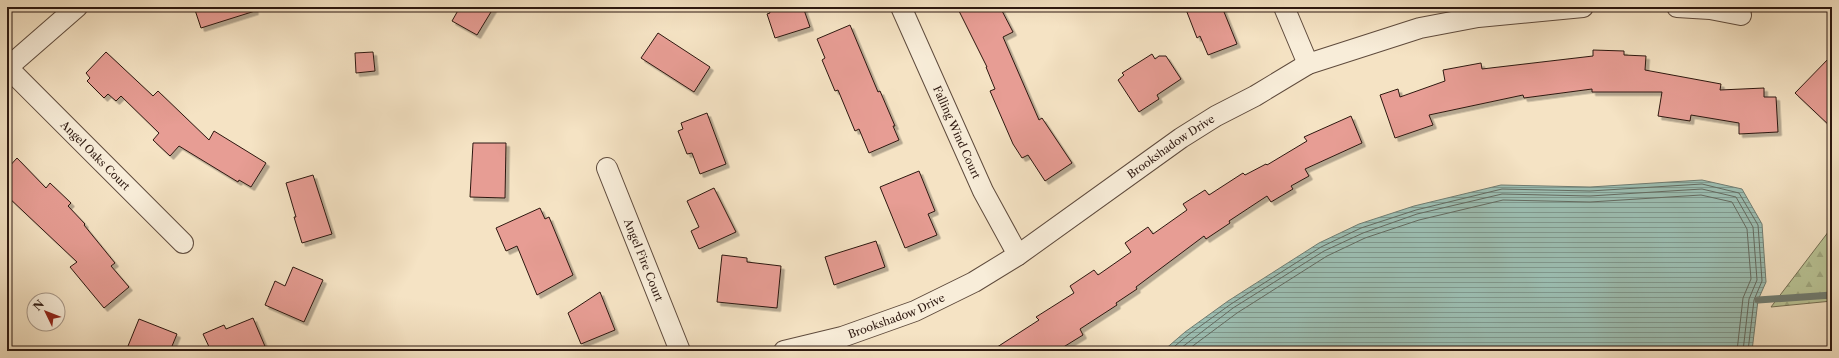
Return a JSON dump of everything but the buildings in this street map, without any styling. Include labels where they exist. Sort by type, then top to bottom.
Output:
[{"type":"street","points":[[7,68],[77,7]]},
{"type":"street","name":"Falling Wind Court","points":[[901,7],[983,191],[1018,255]]},
{"type":"street","points":[[1284,7],[1308,64]]},
{"type":"street","name":"Brookshadow Drive","points":[[784,351],[842,337],[915,311],[974,282],[1018,255],[1181,138],[1216,116],[1255,96],[1308,64],[1420,28],[1478,17],[1583,7]]},
{"type":"street","points":[[1678,7],[1710,9],[1741,15]]},
{"type":"street","name":"Angel Oaks Court","points":[[7,68],[183,243]]},
{"type":"street","name":"Angel Fire Court","points":[[607,168],[680,351]]},
{"type":"green space","points":[[1832,227],[1832,301],[1771,307]]},
{"type":"water","points":[[1702,180],[1742,189],[1762,224],[1766,282],[1758,300],[1752,351],[1163,351],[1185,332],[1228,301],[1319,243],[1359,224],[1414,206],[1501,185],[1590,187]]},
{"type":"waterway","points":[[1758,300],[1832,295]]}]
